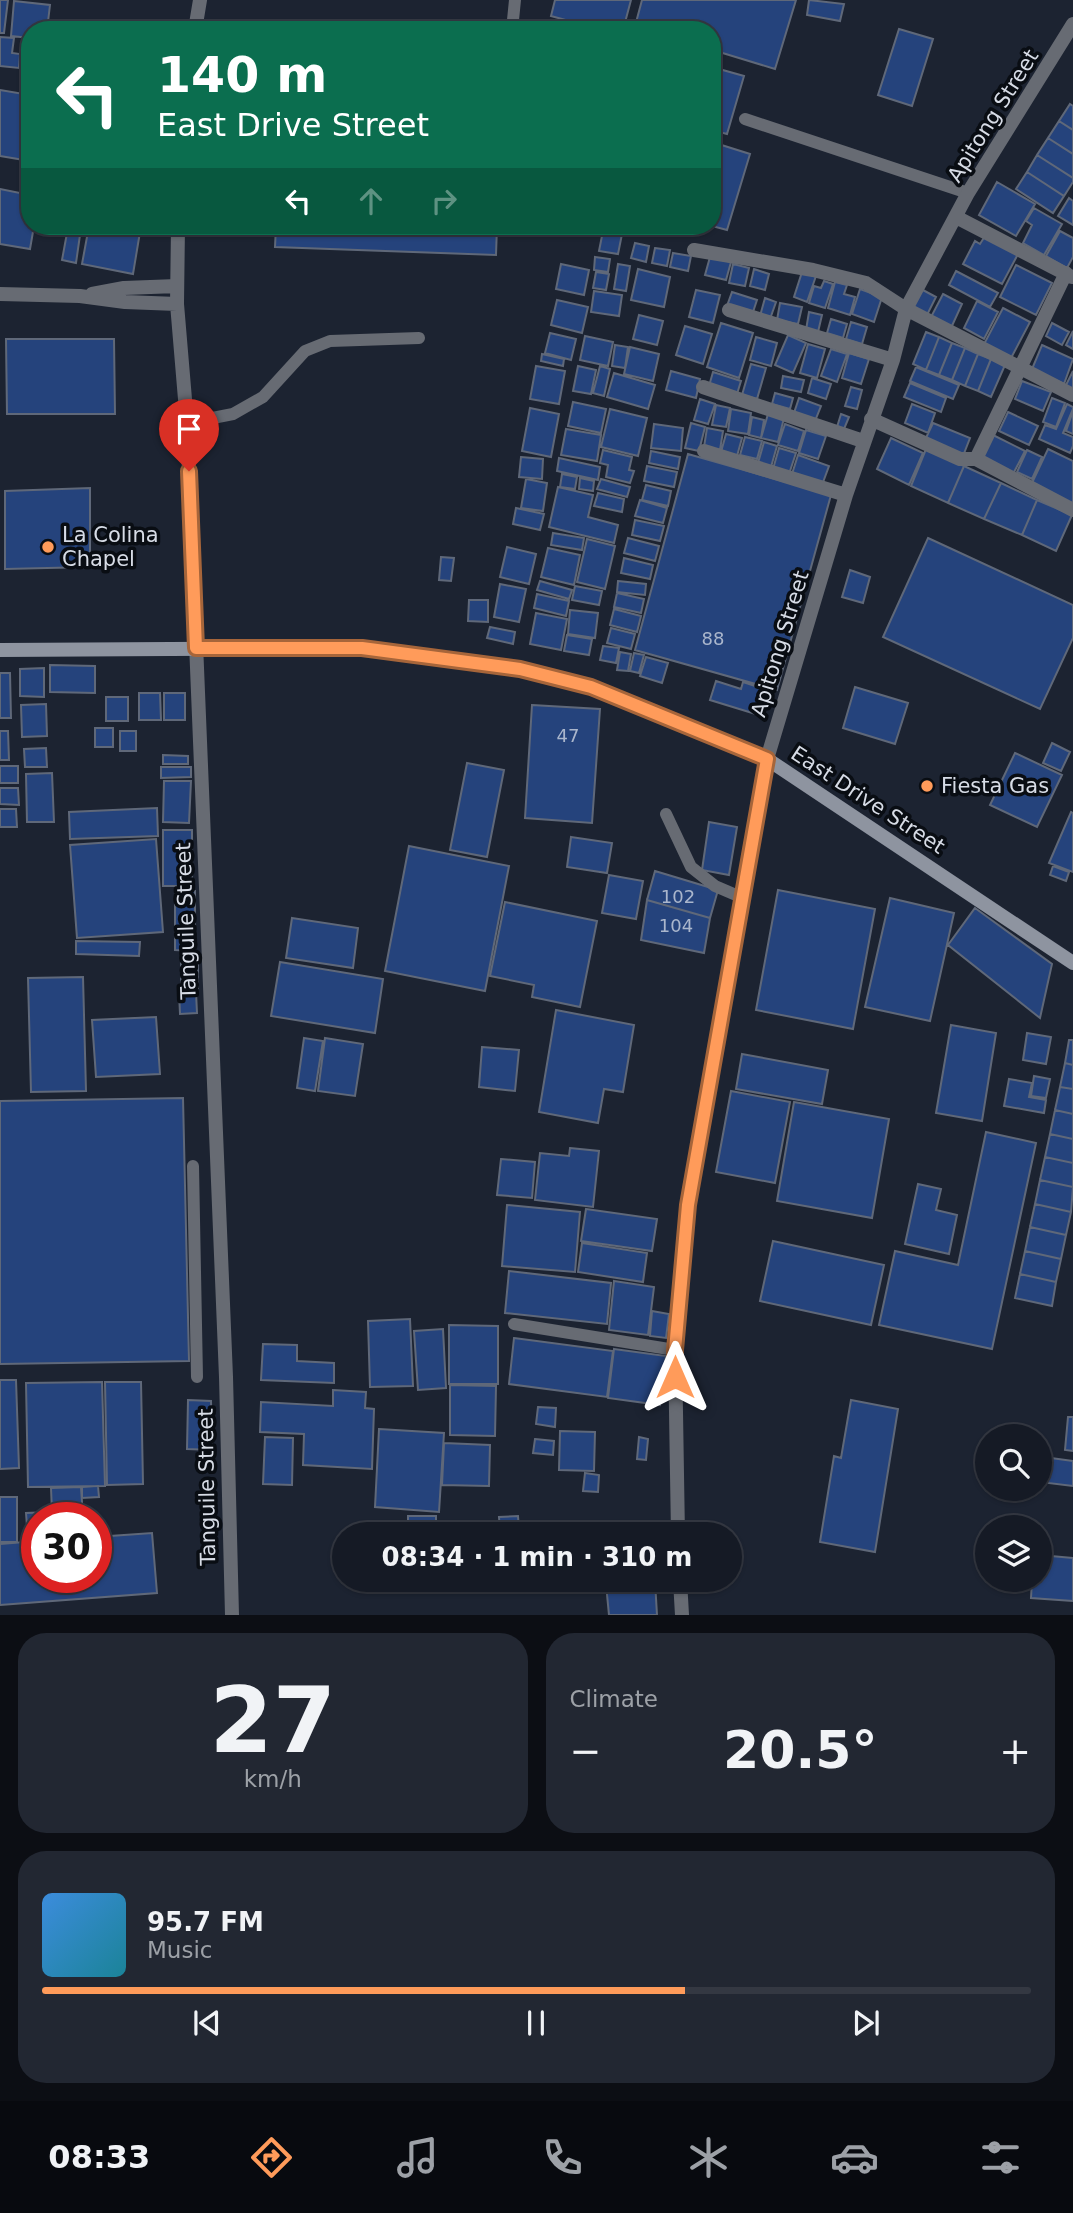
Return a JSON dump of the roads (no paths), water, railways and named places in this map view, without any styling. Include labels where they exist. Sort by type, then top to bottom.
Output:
[{"type":"street","points":[[196,21],[200,0]]},
{"type":"street","name":"Apitong Street","points":[[678,1522],[675,1350],[688,1205],[767,759],[863,440],[893,360],[906,309],[968,193],[1073,24]]},
{"type":"street","points":[[956,217],[1069,275],[976,459]]},
{"type":"street","name":"Tanguile Street","points":[[177,235],[177,304],[187,423],[226,1377],[232,1615]]},
{"type":"street","points":[[694,250],[813,270],[866,283],[906,309],[1073,395]]},
{"type":"street","points":[[80,296],[124,288],[177,286]]},
{"type":"street","points":[[0,294],[80,296],[125,302],[177,304]]},
{"type":"street","points":[[729,310],[893,360]]},
{"type":"street","points":[[703,387],[863,440]]},
{"type":"street","points":[[871,419],[960,459],[976,459],[1073,510]]},
{"type":"street","points":[[704,451],[846,495]]},
{"type":"street","name":"East Drive Street","points":[[0,650],[362,648],[520,669],[591,687],[767,759],[1073,964]]},
{"type":"street","points":[[681,1592],[682,1615]]},
{"type":"lane","points":[[513,21],[515,0]]},
{"type":"lane","points":[[745,119],[968,193]]},
{"type":"lane","points":[[187,423],[233,414],[263,397],[305,351],[330,341],[419,338]]},
{"type":"lane","points":[[666,814],[691,867],[715,886],[743,898]]},
{"type":"lane","points":[[193,1166],[197,1377]]},
{"type":"lane","points":[[514,1324],[675,1350]]},
{"type":"place","name":"La Colina Chapel","points":[[48,547]]},
{"type":"place","name":"Fiesta Gas","points":[[927,786]]}]
